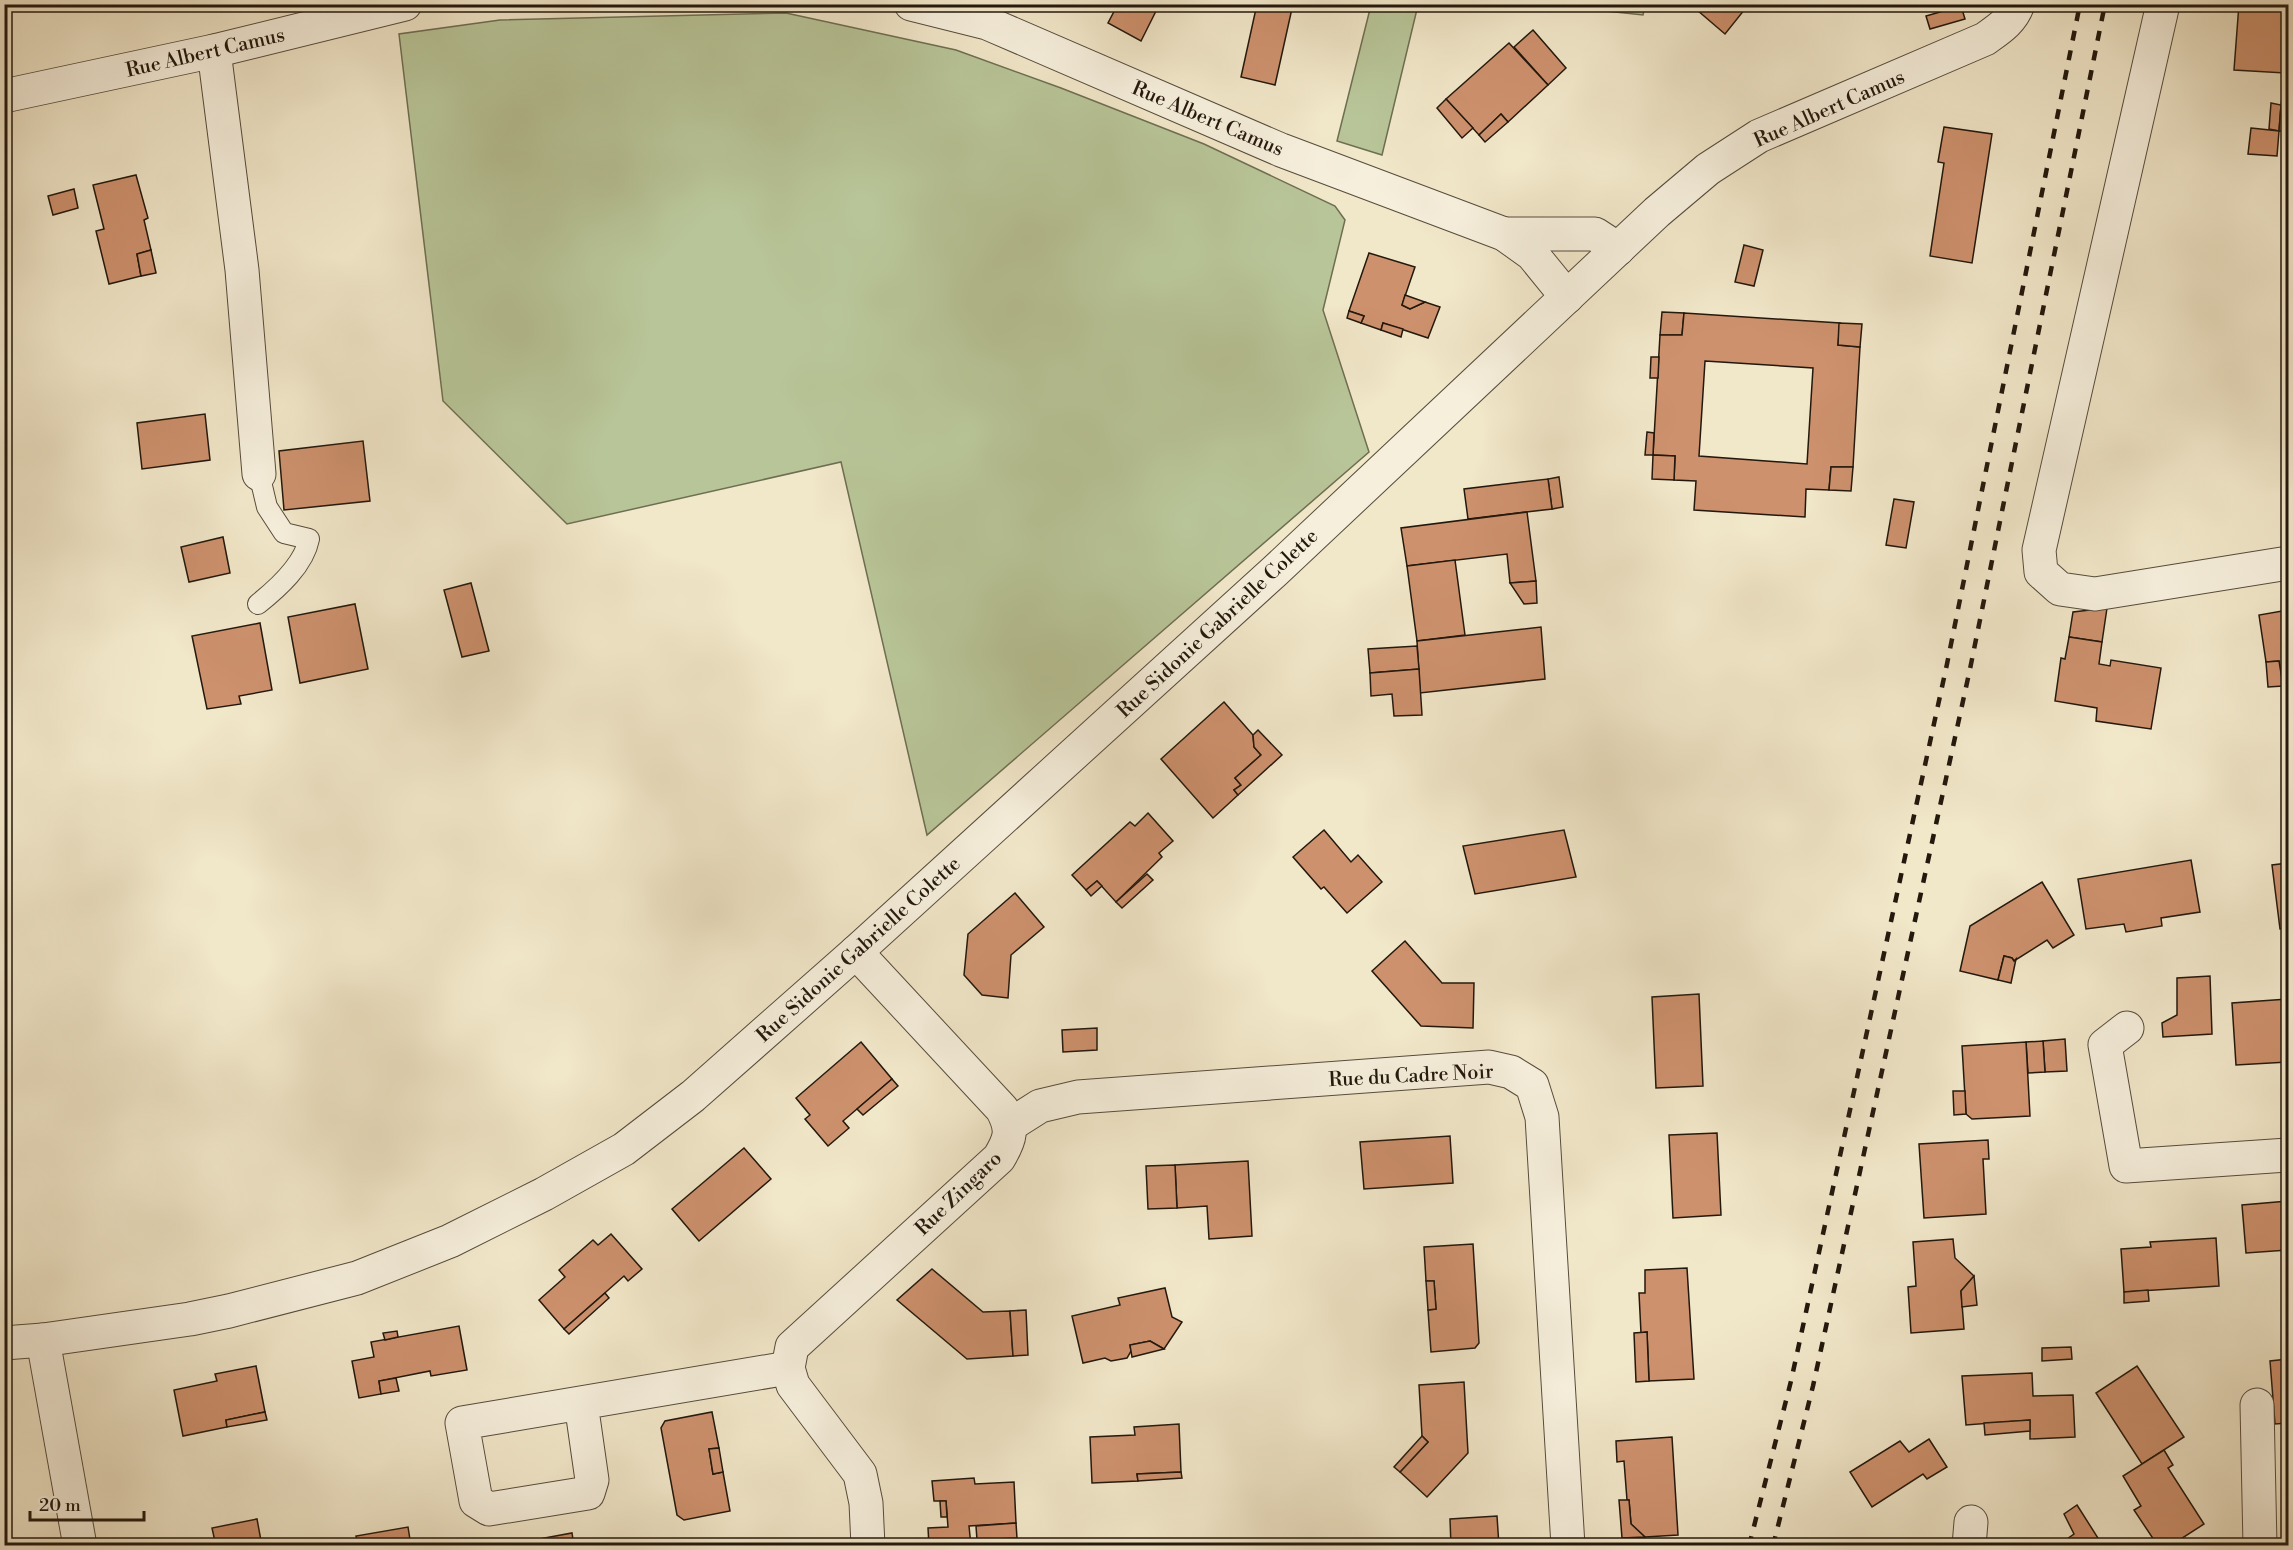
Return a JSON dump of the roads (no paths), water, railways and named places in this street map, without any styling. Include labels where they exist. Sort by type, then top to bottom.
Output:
[{"type":"street","name":"Rue Albert Camus","points":[[4,96],[214,51],[405,4]]},
{"type":"street","name":"Rue Albert Camus","points":[[911,4],[987,23],[1281,150],[1504,234],[1532,254],[1567,297],[1657,212],[1708,170],[1759,136],[1985,39],[2004,25],[2015,12],[2018,4]]},
{"type":"street","points":[[2163,4],[2039,550],[2041,572],[2060,588],[2095,594],[2289,563]]},
{"type":"street","points":[[214,51],[242,270],[259,471]]},
{"type":"street","name":"Rue Albert Camus","points":[[1504,234],[1594,234],[1618,249]]},
{"type":"street","name":"Rue Sidonie Gabrielle Colette","points":[[4,1343],[43,1340],[229,1311],[357,1278],[450,1240],[544,1194],[624,1149],[693,1096],[856,952],[1275,571],[1567,297]]},
{"type":"street","points":[[856,952],[1002,1109],[1010,1125]]},
{"type":"street","points":[[2127,1028],[2105,1045],[2126,1166],[2289,1155]]},
{"type":"street","name":"Rue du Cadre Noir","points":[[1010,1125],[1040,1106],[1078,1097],[1489,1067],[1511,1072],[1532,1085],[1542,1117],[1568,1545]]},
{"type":"street","name":"Rue Zingaro","points":[[788,1368],[792,1347],[999,1158],[1008,1142],[1010,1125]]},
{"type":"street","points":[[43,1340],[80,1545]]},
{"type":"street","points":[[581,1403],[788,1368],[793,1385],[860,1474],[866,1503],[868,1545]]},
{"type":"street","points":[[2257,1405],[2260,1545]]},
{"type":"lane","points":[[258,604],[277,588],[306,552],[309,539],[284,533],[267,507],[259,471]]},
{"type":"railway","points":[[1749,1546],[1791,1381],[1947,664],[2080,4]]},
{"type":"railway","points":[[1773,1546],[1813,1386],[1970,669],[2105,4]]}]
